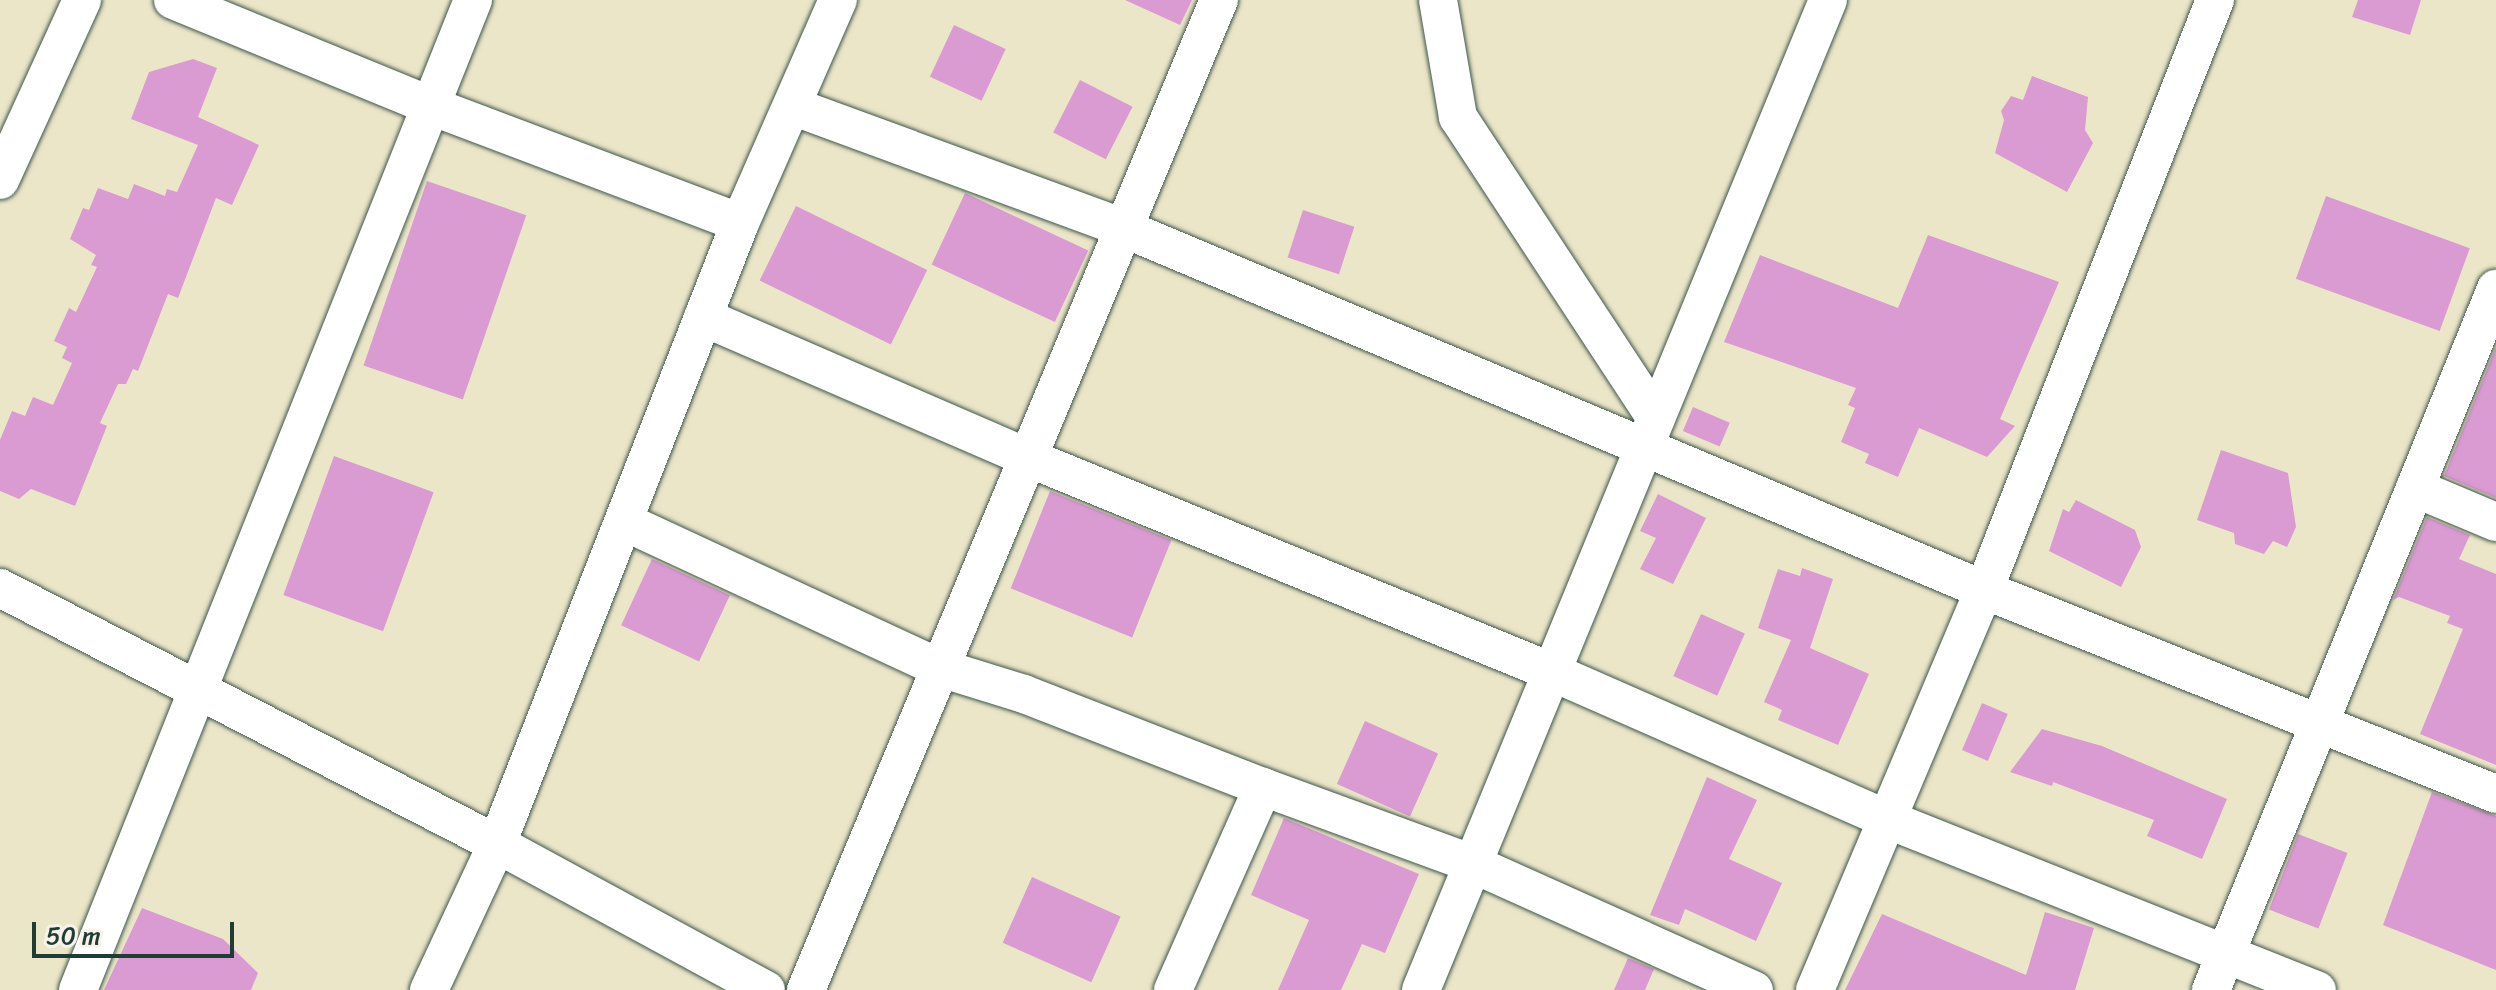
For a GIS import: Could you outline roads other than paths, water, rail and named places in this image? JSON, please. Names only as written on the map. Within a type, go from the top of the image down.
[{"type":"street","points":[[0,180],[82,0]]},
{"type":"street","points":[[173,0],[431,106],[740,223]]},
{"type":"street","points":[[78,990],[473,0]]},
{"type":"street","points":[[429,990],[497,844],[740,223],[838,0]]},
{"type":"street","points":[[806,990],[1219,0]]},
{"type":"street","points":[[1438,0],[1458,117],[1650,432]]},
{"type":"street","points":[[1421,990],[1828,0]]},
{"type":"street","points":[[1815,990],[1884,818],[1984,590],[2215,0]]},
{"type":"street","points":[[792,106],[1123,228],[1650,432],[1984,590],[2318,726],[2496,794]]},
{"type":"street","points":[[2211,990],[2496,289]]},
{"type":"street","points":[[703,317],[1026,457],[1552,672],[1884,818],[2317,990]]},
{"type":"street","points":[[2415,488],[2496,522]]},
{"type":"street","points":[[625,522],[940,668],[1024,694],[1473,864],[1754,990]]},
{"type":"street","points":[[0,588],[497,844],[748,986]]},
{"type":"street","points":[[1173,990],[1263,787]]}]
